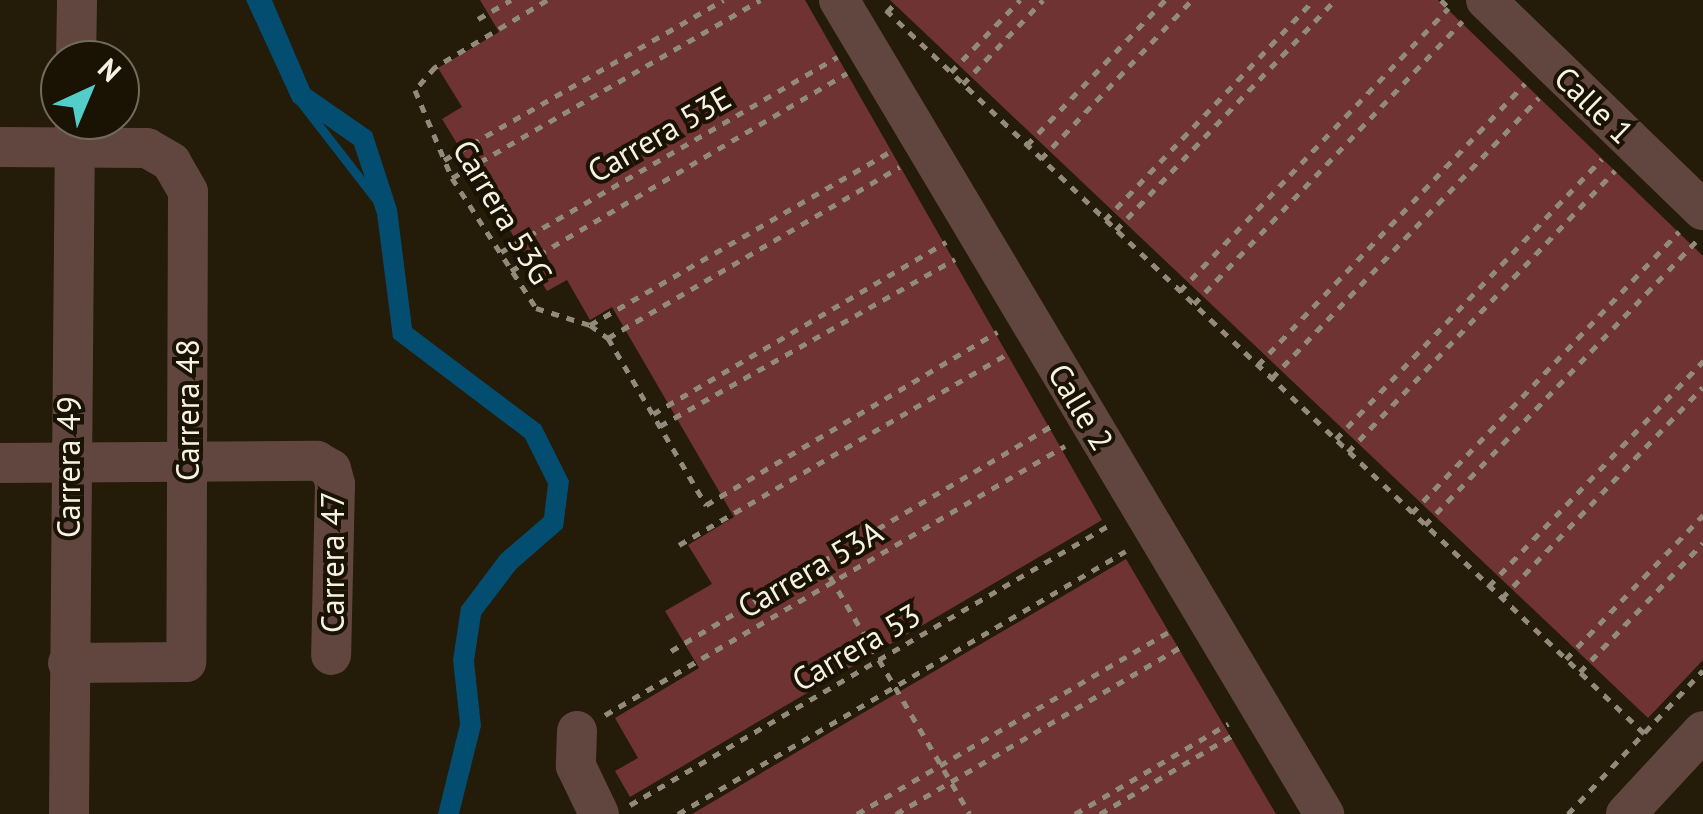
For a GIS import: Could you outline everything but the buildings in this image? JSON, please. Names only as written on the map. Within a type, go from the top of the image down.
[{"type":"street","points":[[76,40],[77,0]]},
{"type":"street","name":"Calle 2","points":[[838,0],[1324,814]]},
{"type":"street","name":"Calle 1","points":[[1466,10],[1694,227]]},
{"type":"street","points":[[0,147],[40,139]]},
{"type":"street","name":"Carrera 49","points":[[69,814],[67,462],[75,140]]},
{"type":"street","name":"Carrera 48","points":[[68,664],[186,662],[188,192],[171,162],[147,148],[111,140]]},
{"type":"street","points":[[0,462],[187,461]]},
{"type":"street","name":"Carrera 47","points":[[187,461],[317,461],[331,469],[331,656]]},
{"type":"street","points":[[1626,814],[1703,730]]},
{"type":"street","points":[[578,732],[576,766],[612,812]]},
{"type":"path","points":[[478,19],[511,0]]},
{"type":"path","name":"Carrera 53G","points":[[547,0],[434,67],[415,90],[452,178],[536,308],[590,325],[608,338],[706,505],[998,332]]},
{"type":"path","points":[[444,160],[722,0]]},
{"type":"path","points":[[452,178],[760,0]]},
{"type":"path","points":[[875,0],[1644,733]]},
{"type":"path","points":[[887,12],[898,0]]},
{"type":"path","points":[[951,72],[1020,0]]},
{"type":"path","points":[[963,84],[1043,0]]},
{"type":"path","points":[[1027,145],[1165,0]]},
{"type":"path","points":[[1041,158],[1192,0]]},
{"type":"path","points":[[1105,220],[1314,0]]},
{"type":"path","points":[[1116,230],[1336,0]]},
{"type":"path","points":[[1180,291],[1466,10]]},
{"type":"path","points":[[1194,304],[1466,10]]},
{"type":"path","name":"Carrera 53E","points":[[500,252],[840,55]]},
{"type":"path","name":"Carrera 53E","points":[[511,271],[849,72]]},
{"type":"path","points":[[1258,365],[1528,82]]},
{"type":"path","points":[[1272,378],[1542,95]]},
{"type":"path","points":[[590,325],[892,150]]},
{"type":"path","points":[[1336,439],[1606,156]]},
{"type":"path","points":[[608,338],[902,166]]},
{"type":"path","points":[[1348,452],[1618,168]]},
{"type":"path","points":[[1412,512],[1694,227]]},
{"type":"path","points":[[1426,524],[1694,227]]},
{"type":"path","points":[[652,415],[948,241]]},
{"type":"path","points":[[660,426],[957,257]]},
{"type":"path","points":[[679,545],[1010,352]]},
{"type":"path","points":[[1489,586],[1703,361]]},
{"type":"path","points":[[1502,598],[1703,387]]},
{"type":"path","name":"Carrera 53A","points":[[671,651],[1051,426]]},
{"type":"path","name":"Carrera 53A","points":[[578,732],[1065,446]]},
{"type":"path","points":[[1566,659],[1703,515]]},
{"type":"path","name":"Carrera 53","points":[[612,812],[1111,524]]},
{"type":"path","points":[[1580,672],[1703,542]]},
{"type":"path","name":"Carrera 53","points":[[678,814],[1126,551]]},
{"type":"path","points":[[822,563],[970,814]]},
{"type":"path","points":[[856,814],[1172,630]]},
{"type":"path","points":[[896,814],[1182,646]]},
{"type":"path","points":[[1568,814],[1703,670]]},
{"type":"path","points":[[1075,814],[1228,724]]},
{"type":"path","points":[[1100,814],[1235,734]]},
{"type":"water","points":[[246,0],[272,0],[310,89],[372,132],[397,209],[412,328],[541,425],[569,481],[563,528],[516,569],[481,615],[474,661],[481,726],[459,814],[438,814],[460,724],[453,660],[461,607],[501,554],[544,517],[548,484],[525,438],[393,338],[377,214],[354,145],[293,102]]},
{"type":"waterway","points":[[299,100],[375,198]]}]
